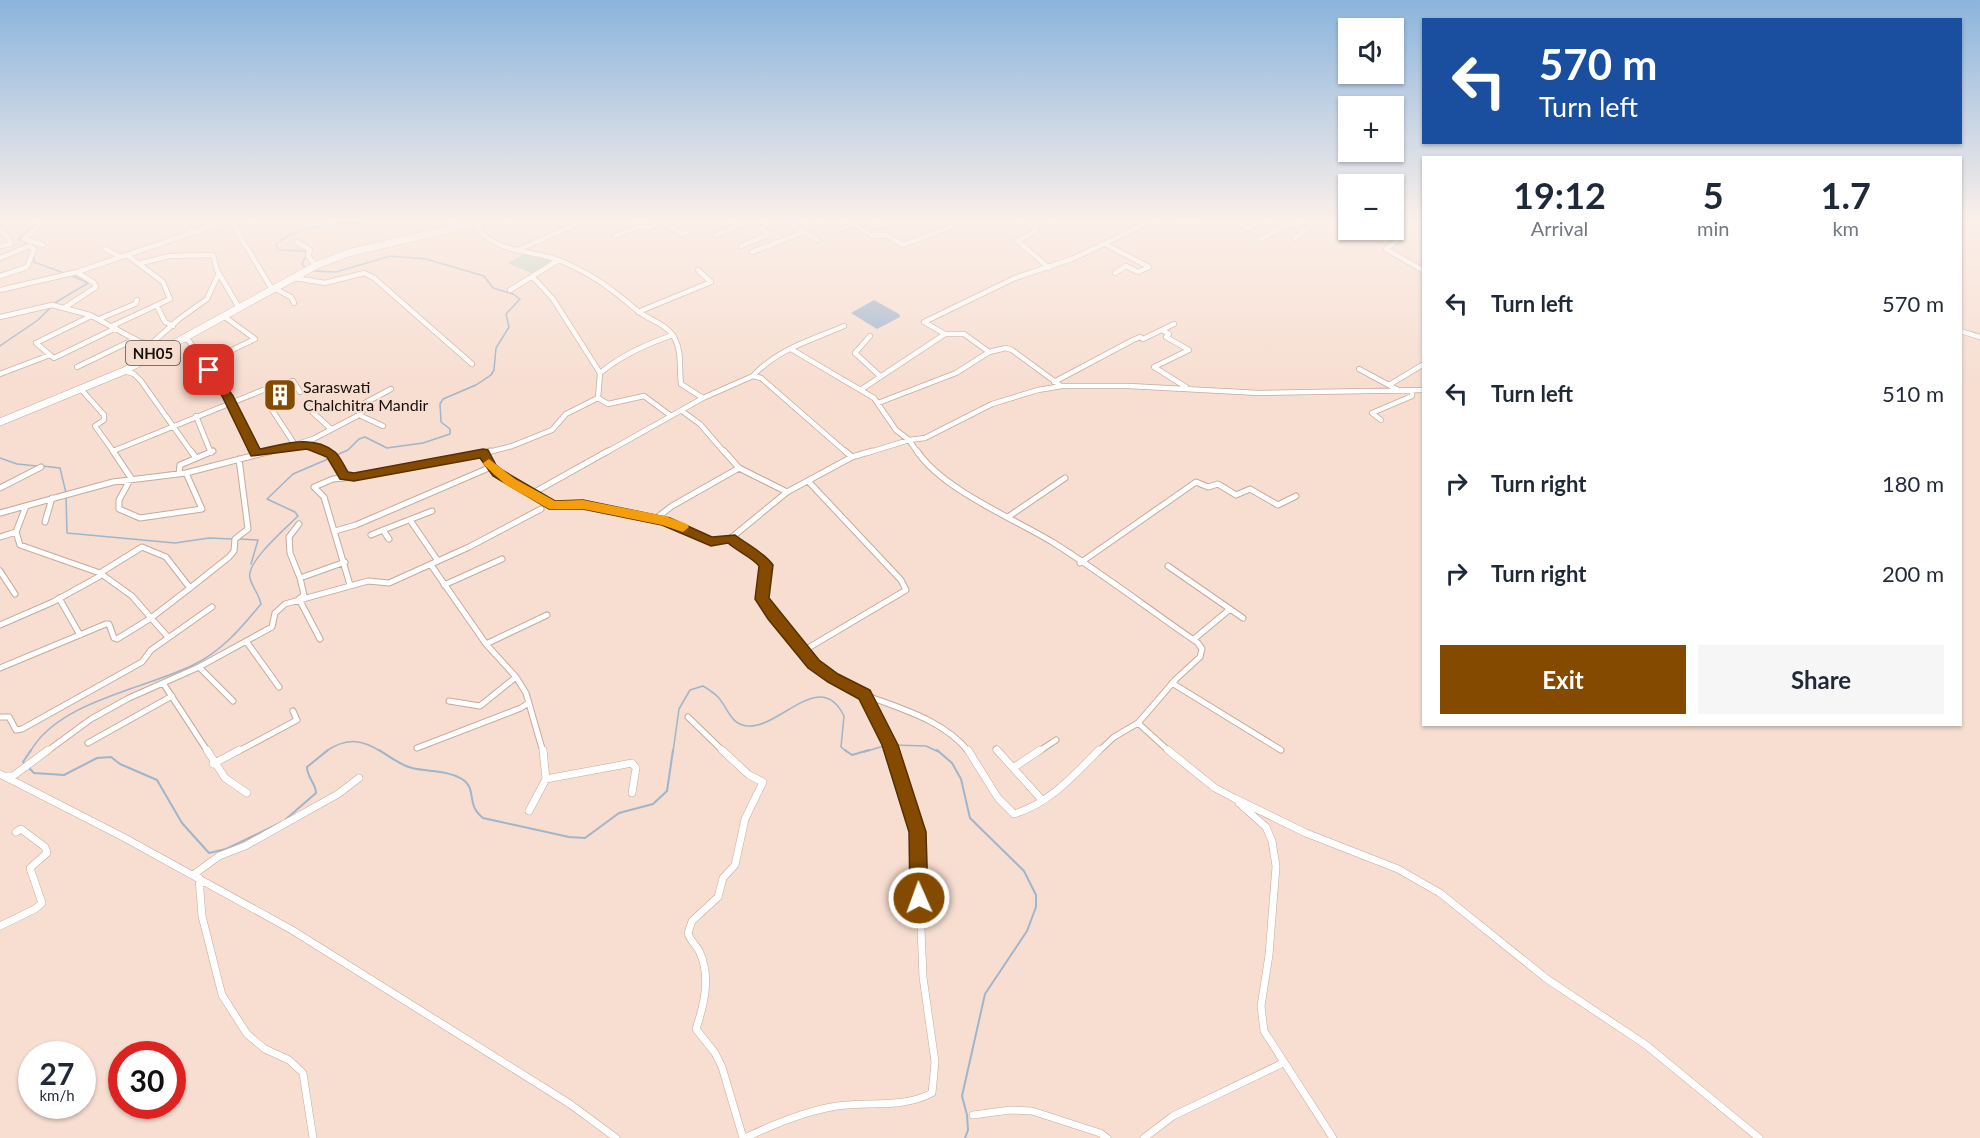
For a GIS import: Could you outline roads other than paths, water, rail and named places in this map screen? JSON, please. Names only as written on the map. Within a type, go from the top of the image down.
[{"type":"main road","name":"NH05","points":[[0,420],[124,371],[300,274]]},
{"type":"main road","name":"NH05","points":[[81,389],[184,338],[238,306],[273,289]]},
{"type":"street","points":[[0,290],[68,274]]},
{"type":"street","points":[[64,308],[96,287],[94,282],[81,274]]},
{"type":"street","points":[[92,316],[36,343],[54,358],[170,299],[163,282],[154,274]]},
{"type":"street","points":[[151,344],[207,299],[213,280],[218,274]]},
{"type":"street","points":[[220,274],[238,306]]},
{"type":"street","points":[[263,274],[273,289],[291,297],[294,303]]},
{"type":"street","points":[[297,276],[325,283],[360,274]]},
{"type":"street","points":[[366,274],[374,278],[472,364]]},
{"type":"street","points":[[510,290],[535,274]]},
{"type":"street","points":[[585,274],[607,286],[638,312],[673,335],[678,350],[678,372],[681,384],[703,398]]},
{"type":"street","points":[[638,312],[711,282],[702,274]]},
{"type":"street","points":[[989,352],[969,336],[945,334],[924,322],[1015,278],[1028,274]]},
{"type":"street","points":[[532,276],[548,290],[560,307],[576,340],[600,373],[598,398]]},
{"type":"street","points":[[99,319],[135,304],[137,300]]},
{"type":"street","points":[[0,317],[52,305],[92,316],[135,339],[151,344],[158,350]]},
{"type":"street","points":[[157,306],[165,322],[173,326]]},
{"type":"street","points":[[205,363],[255,339],[225,317]]},
{"type":"street","points":[[1054,382],[1140,337],[1143,339],[1174,324]]},
{"type":"street","points":[[533,493],[682,411],[694,402],[753,376],[760,366],[772,356],[844,326]]},
{"type":"street","points":[[1162,330],[1168,334],[1166,337],[1189,350],[1154,367],[1189,388]]},
{"type":"street","points":[[1962,332],[1980,337]]},
{"type":"street","points":[[862,389],[945,334]]},
{"type":"street","points":[[600,373],[629,354],[673,335]]},
{"type":"street","points":[[870,336],[855,353],[880,376]]},
{"type":"street","points":[[184,338],[228,396],[256,454]]},
{"type":"street","points":[[77,367],[135,339]]},
{"type":"street","points":[[878,403],[956,373],[989,352],[1006,348],[1062,386]]},
{"type":"street","points":[[731,538],[749,553],[760,557],[766,565],[762,599],[813,664],[865,695],[904,711],[960,740],[974,758],[998,800],[1014,814],[1027,811],[1065,784],[1115,737],[1138,723],[1172,683],[1202,653],[1202,649],[1194,639],[1046,538],[942,477],[924,462],[909,440],[896,430],[878,403],[862,389],[791,349]]},
{"type":"street","points":[[0,374],[50,355]]},
{"type":"street","points":[[1389,385],[1422,365]]},
{"type":"street","points":[[1359,369],[1400,391]]},
{"type":"street","points":[[124,371],[134,374],[141,381],[196,458]]},
{"type":"street","points":[[753,376],[761,378],[852,457]]},
{"type":"street","points":[[113,451],[273,386],[293,381],[300,392]]},
{"type":"street","points":[[2,776],[13,776],[100,714],[129,698],[199,667],[272,627],[276,609],[299,599],[350,585],[368,582],[389,583],[431,565],[551,504],[583,504],[655,519],[687,529],[701,539],[711,542],[731,538],[787,492],[852,457],[909,440],[924,438],[992,404],[1038,390],[1062,386],[1129,386],[1259,393],[1422,390]]},
{"type":"street","points":[[81,389],[104,415],[105,418],[95,426],[131,478]]},
{"type":"street","points":[[0,513],[131,478],[186,473],[295,445],[359,415],[364,410],[360,407],[361,405],[391,389]]},
{"type":"street","points":[[1381,420],[1372,413],[1412,396],[1412,390]]},
{"type":"street","points":[[694,394],[694,402]]},
{"type":"street","points":[[598,398],[608,404],[644,396],[671,416]]},
{"type":"street","points":[[350,585],[324,497],[314,487],[344,476],[354,477],[512,446],[552,430],[566,414],[598,398]]},
{"type":"street","points":[[269,405],[295,445]]},
{"type":"street","points":[[308,408],[331,429]]},
{"type":"street","points":[[682,411],[700,424],[739,468],[787,492]]},
{"type":"street","points":[[359,415],[383,426]]},
{"type":"street","points":[[178,474],[180,465],[213,452],[196,416]]},
{"type":"street","points":[[295,445],[309,445],[331,455],[339,464],[344,476]]},
{"type":"street","points":[[483,453],[491,467],[510,482],[551,504]]},
{"type":"street","points":[[0,668],[27,655],[108,624],[114,638],[117,639],[132,631],[229,557],[234,551],[235,539],[248,530],[239,459]]},
{"type":"street","points":[[0,488],[40,467]]},
{"type":"street","points":[[335,531],[356,525],[491,467]]},
{"type":"street","points":[[655,519],[672,506],[739,468]]},
{"type":"street","points":[[131,478],[118,500],[119,509],[140,518],[165,516],[202,509],[186,473]]},
{"type":"street","points":[[1008,517],[1065,478]]},
{"type":"street","points":[[803,651],[906,590],[901,580],[808,481]]},
{"type":"street","points":[[1080,562],[1196,482],[1208,487],[1218,484],[1236,495],[1250,489],[1278,505],[1296,496]]},
{"type":"street","points":[[45,522],[52,498]]},
{"type":"street","points":[[26,506],[16,532],[20,545],[100,573],[135,598],[168,637]]},
{"type":"street","points":[[371,536],[432,511]]},
{"type":"street","points":[[410,520],[438,561]]},
{"type":"street","points":[[299,524],[289,537],[290,553],[304,595],[299,599]]},
{"type":"street","points":[[384,530],[388,539]]},
{"type":"street","points":[[0,537],[16,532]]},
{"type":"street","points":[[0,625],[59,598],[144,547],[166,557],[190,588]]},
{"type":"street","points":[[444,585],[502,559]]},
{"type":"street","points":[[300,578],[345,562]]},
{"type":"street","points":[[431,565],[486,645],[516,677],[526,693],[542,746],[546,779],[529,811]]},
{"type":"street","points":[[1168,566],[1243,618]]},
{"type":"street","points":[[0,571],[15,594]]},
{"type":"street","points":[[0,586],[8,582]]},
{"type":"street","points":[[59,598],[80,635]]},
{"type":"street","points":[[299,599],[320,639]]},
{"type":"street","points":[[0,717],[9,717],[16,730],[22,729],[142,662],[151,650],[212,607]]},
{"type":"street","points":[[1194,639],[1230,609]]},
{"type":"street","points":[[486,645],[547,615]]},
{"type":"street","points":[[246,641],[279,687]]},
{"type":"street","points":[[199,667],[233,701]]},
{"type":"street","points":[[449,701],[480,706],[516,677]]},
{"type":"street","points":[[163,683],[200,737],[213,764],[240,791],[247,793]]},
{"type":"street","points":[[1172,683],[1281,750]]},
{"type":"street","points":[[688,717],[749,775],[763,782],[752,801],[738,844],[734,868],[722,879],[717,898],[688,926],[689,938],[699,951],[705,981],[705,1005],[696,1029],[698,1035],[712,1046],[720,1060],[744,1138],[778,1121],[839,1105],[886,1105],[921,1101],[932,1093],[935,1062],[924,977],[917,832],[890,745],[865,695]]},
{"type":"street","points":[[88,743],[172,696]]},
{"type":"street","points":[[417,748],[521,708],[528,703]]},
{"type":"street","points":[[213,764],[297,720],[293,711]]},
{"type":"street","points":[[1138,723],[1147,733],[1215,788],[1306,833],[1398,869],[1433,888],[1547,979],[1646,1045],[1759,1138]]},
{"type":"street","points":[[1013,768],[1056,740]]},
{"type":"street","points":[[996,749],[1042,800]]},
{"type":"street","points":[[546,779],[632,763],[636,768],[632,793]]},
{"type":"street","points":[[2,776],[123,837],[292,930],[472,1041],[570,1104],[616,1138]]},
{"type":"street","points":[[196,876],[219,856],[245,846],[338,794],[359,778]]},
{"type":"street","points":[[1234,798],[1266,827],[1272,841],[1276,866],[1269,955],[1261,1006],[1264,1031],[1333,1138]]},
{"type":"street","points":[[0,926],[35,909],[42,903],[30,868],[47,853],[45,847],[21,829],[16,832]]},
{"type":"street","points":[[196,876],[202,916],[222,995],[247,1034],[265,1049],[289,1060],[303,1073],[313,1138]]},
{"type":"street","points":[[1144,1138],[1173,1116],[1283,1063]]},
{"type":"street","points":[[974,1115],[1010,1110],[1032,1111],[1100,1133],[1107,1138]]},
{"type":"water","points":[[874,300],[899,314],[900,317],[877,329],[851,313]]},
{"type":"waterway","points":[[332,457],[348,450],[359,439],[365,437],[387,448],[423,443],[450,434],[450,429],[441,422],[440,404],[443,399],[476,385],[491,375],[494,370],[496,348],[509,327],[506,314],[520,299],[513,294],[493,288],[484,276],[478,274]]},
{"type":"waterway","points":[[53,304],[88,283],[71,275]]},
{"type":"waterway","points":[[0,346],[38,320],[50,308]]},
{"type":"waterway","points":[[0,458],[17,464],[37,466]]},
{"type":"waterway","points":[[30,752],[43,735],[61,720],[81,708],[193,665],[213,653],[230,638],[261,604],[252,584],[250,571],[260,555],[298,516],[295,512],[267,499],[293,474],[328,459]]},
{"type":"waterway","points":[[42,466],[60,468],[66,493]]},
{"type":"waterway","points":[[66,497],[67,533],[175,543],[209,538],[232,539]]},
{"type":"waterway","points":[[240,539],[258,540],[251,564]]},
{"type":"waterway","points":[[673,752],[679,709],[690,690],[703,686],[718,697],[733,719],[747,726],[773,719],[811,698],[823,697],[834,702],[844,716],[841,747],[847,752]]},
{"type":"waterway","points":[[327,751],[347,742],[360,742],[382,752]]},
{"type":"waterway","points":[[864,752],[887,745]]},
{"type":"waterway","points":[[892,745],[926,746],[939,752]]},
{"type":"waterway","points":[[26,765],[23,762],[31,750]]},
{"type":"waterway","points":[[379,750],[408,767],[444,773],[462,779],[470,787],[474,807],[483,818],[569,837],[585,838],[619,813],[653,804],[667,791],[673,750]]},
{"type":"waterway","points":[[845,750],[852,755],[869,750]]},
{"type":"waterway","points":[[937,750],[952,763],[961,779],[970,818],[1024,871],[1036,895],[1036,907],[1027,931],[985,994],[962,1096],[967,1115],[968,1130],[965,1138]]},
{"type":"waterway","points":[[286,819],[316,793],[307,767],[327,751]]},
{"type":"waterway","points":[[29,768],[34,773],[64,775],[97,758],[111,757],[120,764],[157,780],[182,823],[209,853],[226,849],[282,822]]},
{"type":"place","name":"Saraswati Chalchitra Mandir","points":[[280,395]]}]
